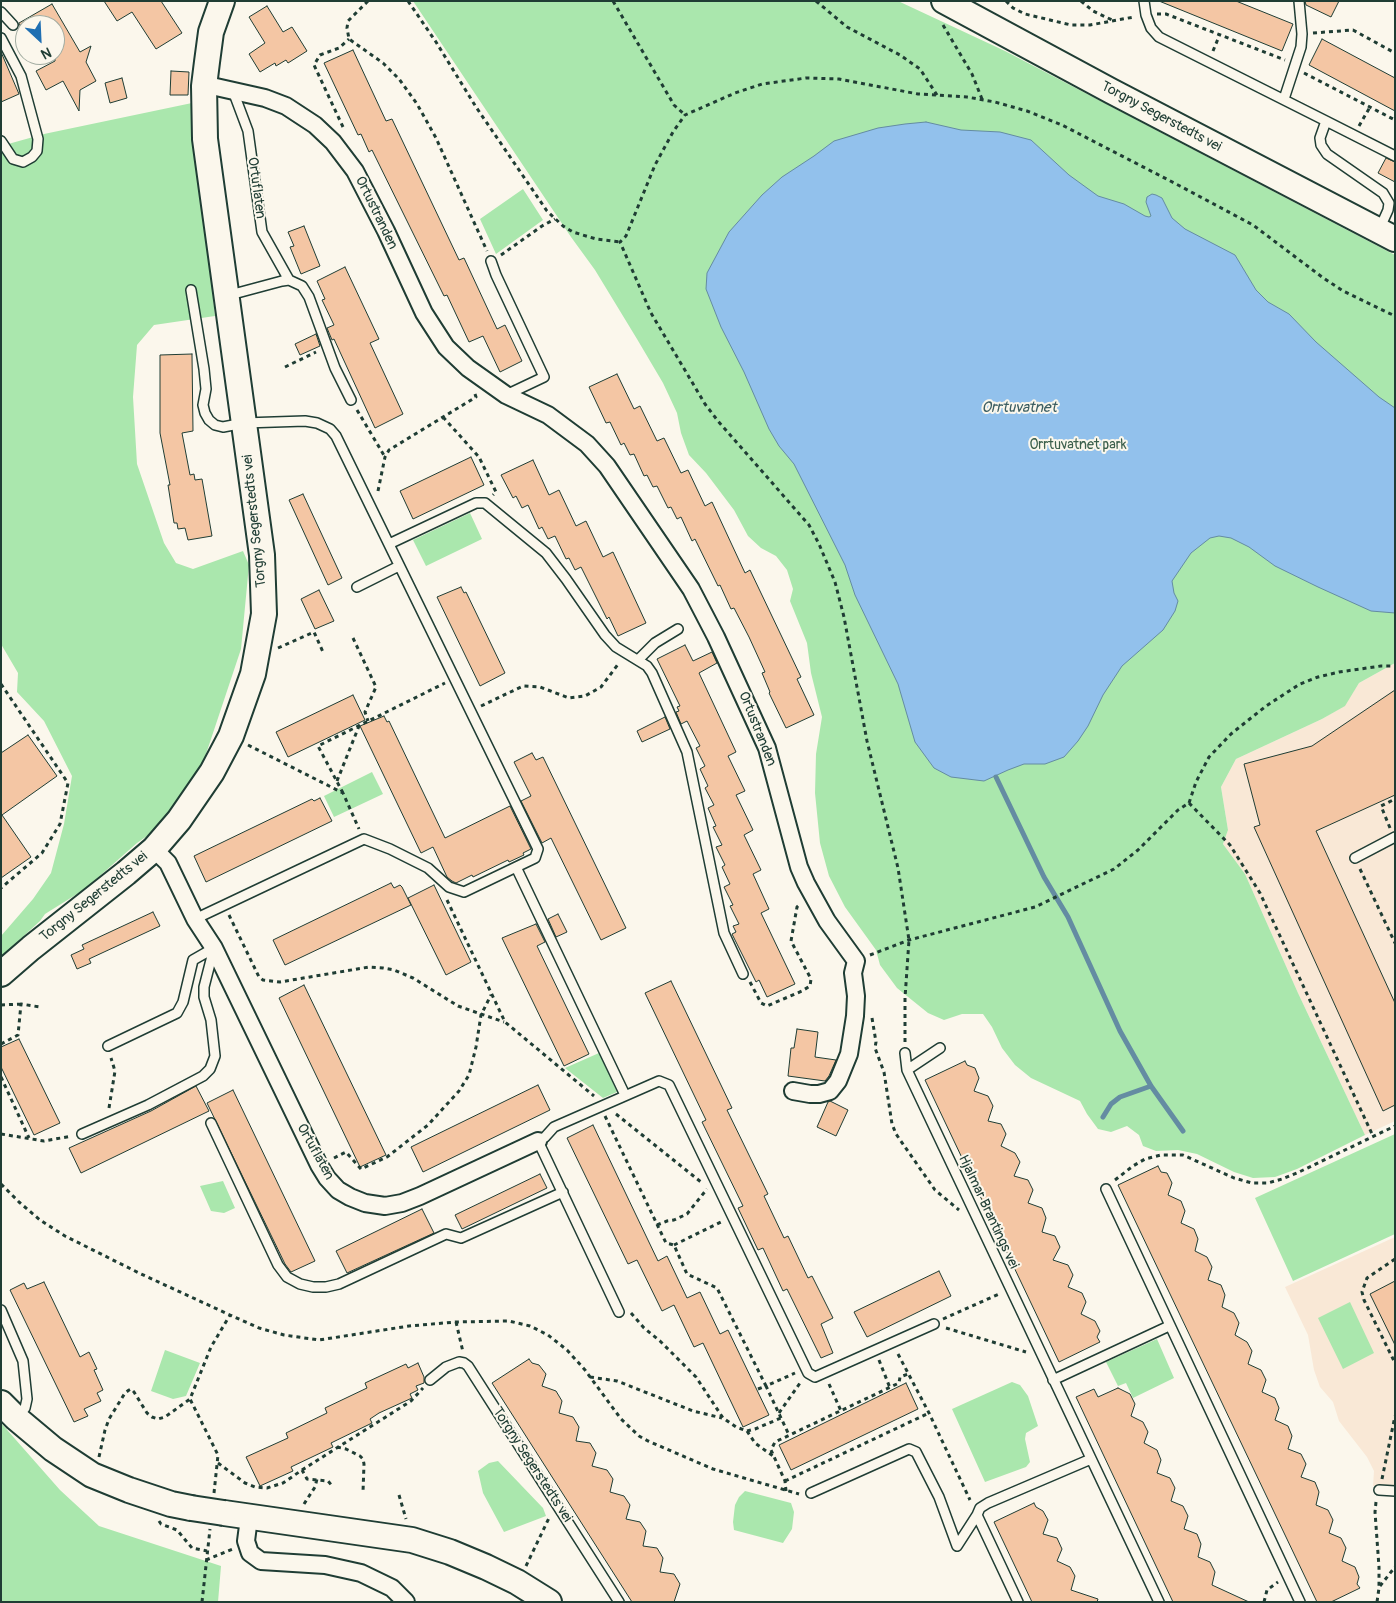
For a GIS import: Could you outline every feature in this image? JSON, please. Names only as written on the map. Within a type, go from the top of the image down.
[{"type":"main road","name":"Torgny Segerstedts vei","points":[[1,974],[154,849],[179,820],[212,772],[231,736],[253,674],[264,614],[262,555],[205,139],[204,86],[211,32],[219,3]]},
{"type":"main road","name":"Torgny Segerstedts vei","points":[[947,3],[1111,91],[1387,234]]},
{"type":"main road","points":[[9,1411],[53,1449],[92,1475],[128,1490],[171,1504],[210,1511],[248,1530],[412,1540],[486,1567],[517,1582],[549,1602]]},
{"type":"street","name":"Ortustranden","points":[[204,86],[265,98],[286,106],[315,125],[333,142],[355,171],[424,312],[446,347],[468,368],[506,395],[548,415],[588,444],[607,466],[691,588],[767,748],[799,866],[827,922],[856,961]]},
{"type":"street","name":"Ortuflaten","points":[[154,849],[168,863],[195,919],[214,948],[319,1165],[338,1190],[365,1203],[385,1206],[402,1203],[538,1141]]},
{"type":"street","points":[[792,1091],[819,1094],[830,1091],[838,1081],[849,1054],[856,996],[853,973],[856,961]]},
{"type":"street","points":[[248,1530],[250,1553],[261,1561],[269,1563],[318,1564],[361,1573],[392,1588],[406,1602]]},
{"type":"lane","points":[[1144,1],[1146,15],[1151,28],[1159,37],[1395,156]]},
{"type":"lane","points":[[1284,99],[1301,47],[1302,34],[1299,1]]},
{"type":"lane","points":[[1,12],[13,25]]},
{"type":"lane","points":[[1,38],[23,83],[38,139],[37,151],[32,157],[23,162],[13,159],[1,141]]},
{"type":"lane","name":"Ortuflaten","points":[[233,91],[248,131],[262,232],[289,280],[302,286],[310,297],[335,368],[351,400]]},
{"type":"lane","name":"Torgny Segerstedts vei","points":[[1326,120],[1320,138],[1321,145],[1327,154],[1384,193],[1392,203],[1388,210],[1387,234]]},
{"type":"lane","points":[[491,261],[544,377],[506,395]]},
{"type":"lane","points":[[226,296],[289,280]]},
{"type":"lane","points":[[191,290],[204,369],[206,389],[203,405],[209,420],[215,425],[223,427],[244,423],[305,421],[317,423],[330,429],[341,446],[538,849],[535,858],[464,892],[449,888],[428,868],[390,849],[364,839],[195,919]]},
{"type":"lane","points":[[389,544],[476,504],[485,503],[546,553],[605,635],[616,646],[639,659],[647,666],[652,673],[687,752],[724,933],[744,974]]},
{"type":"lane","points":[[357,587],[399,566]]},
{"type":"lane","points":[[639,659],[655,643],[678,629]]},
{"type":"lane","points":[[1355,858],[1394,837]]},
{"type":"lane","points":[[516,867],[625,1095]]},
{"type":"lane","points":[[108,1046],[178,1014],[183,1002],[193,960],[214,948]]},
{"type":"lane","points":[[82,1134],[148,1105],[203,1076],[210,1069],[214,1056],[211,1020],[204,997],[204,987],[214,948]]},
{"type":"lane","points":[[907,1070],[940,1048]]},
{"type":"lane","name":"Hjalmar Brantings vei","points":[[905,1053],[907,1070],[1009,1289],[1159,1602]]},
{"type":"lane","points":[[619,1312],[538,1141],[545,1137],[554,1127],[659,1081],[669,1084],[806,1371],[815,1377],[934,1324]]},
{"type":"lane","points":[[211,1123],[278,1266],[287,1277],[300,1284],[313,1287],[339,1284],[446,1234],[461,1238],[563,1192]]},
{"type":"lane","points":[[1106,1189],[1300,1602]]},
{"type":"lane","points":[[1,1310],[23,1362],[27,1400],[25,1408],[9,1411]]},
{"type":"lane","points":[[1053,1380],[1169,1326]]},
{"type":"lane","points":[[430,1380],[446,1367],[459,1362],[464,1363]]},
{"type":"lane","name":"Torgny Segerstedts vei","points":[[464,1363],[468,1366],[619,1602]]},
{"type":"lane","points":[[812,1494],[909,1449],[916,1452],[939,1497],[957,1546],[980,1508],[1091,1459]]},
{"type":"lane","points":[[1379,1490],[1395,1491]]},
{"type":"lane","points":[[977,1515],[1018,1602]]},
{"type":"path","points":[[368,1],[348,21],[349,39],[383,63],[408,90],[436,138],[491,261],[555,219]]},
{"type":"path","points":[[408,1],[536,198],[555,219],[573,232],[596,239],[620,242]]},
{"type":"path","points":[[613,1],[674,105],[685,115]]},
{"type":"path","points":[[816,1],[847,27],[900,55],[920,70],[938,95]]},
{"type":"path","points":[[1006,1],[1013,8],[1025,14],[1071,25],[1090,24],[1146,15],[1166,14],[1178,16],[1282,58],[1294,68],[1395,120]]},
{"type":"path","points":[[1080,1],[1093,11],[1112,21]]},
{"type":"path","points":[[947,3],[942,21],[972,74],[982,99]]},
{"type":"path","points":[[1302,34],[1353,30],[1395,53]]},
{"type":"path","points":[[1208,61],[1219,32]]},
{"type":"path","points":[[333,142],[342,132],[343,128],[314,65],[320,55],[339,48],[349,39]]},
{"type":"path","points":[[620,242],[626,236],[662,150],[685,115],[749,88],[776,81],[806,78],[839,79],[910,93],[982,99],[1019,108],[1044,118],[1164,177],[1253,225],[1343,291],[1395,316]]},
{"type":"path","points":[[1325,84],[1328,79]]},
{"type":"path","points":[[1364,104],[1366,99]]},
{"type":"path","points":[[1357,130],[1370,107]]},
{"type":"path","points":[[620,242],[651,313],[706,404],[718,421],[809,525],[828,564],[840,600],[867,741],[896,854],[909,940],[905,998],[905,1053]]},
{"type":"path","points":[[285,367],[320,350]]},
{"type":"path","points":[[369,504],[378,494],[384,457],[389,450],[476,397],[468,368]]},
{"type":"path","points":[[351,400],[384,457]]},
{"type":"path","points":[[443,417],[479,457],[491,481]]},
{"type":"path","points":[[276,649],[314,632],[323,652]]},
{"type":"path","points":[[353,638],[376,687],[365,712],[368,721]]},
{"type":"path","points":[[470,711],[523,686],[540,687],[569,698],[585,696],[601,687],[611,676],[626,652]]},
{"type":"path","points":[[856,961],[909,940],[1013,914],[1049,901],[1097,878],[1126,860],[1178,810],[1189,803],[1201,770],[1219,746],[1243,723],[1266,706],[1300,684],[1318,677],[1345,671],[1395,666]]},
{"type":"path","points":[[364,839],[343,793],[318,746],[454,678]]},
{"type":"path","points":[[1,684],[68,784],[60,824],[42,853],[2,887]]},
{"type":"path","points":[[337,782],[359,726]]},
{"type":"path","points":[[231,736],[343,793]]},
{"type":"path","points":[[1394,837],[1381,806],[1395,799]]},
{"type":"path","points":[[1189,803],[1230,844],[1260,893],[1373,1136]]},
{"type":"path","points":[[1355,858],[1395,944]]},
{"type":"path","points":[[449,888],[445,896],[505,1022]]},
{"type":"path","points":[[744,974],[761,1003],[767,1006],[810,986],[811,979],[791,941],[797,907],[811,893]]},
{"type":"path","points":[[224,905],[259,977],[263,980],[280,982],[369,967],[383,968],[394,970],[413,978],[458,1006],[505,1022],[602,1105],[708,1187],[687,1214],[657,1225]]},
{"type":"path","points":[[319,1165],[346,1152],[361,1169],[387,1157],[428,1125],[459,1091],[469,1075],[481,1015],[492,994]]},
{"type":"path","points":[[1,1044],[18,1036],[22,1004]]},
{"type":"path","points":[[1,1005],[22,1004],[40,1007]]},
{"type":"path","points":[[872,1011],[875,1048],[884,1072],[892,1124],[896,1134],[936,1190],[959,1210],[978,1222]]},
{"type":"path","points":[[108,1046],[115,1071],[109,1108]]},
{"type":"path","points":[[1,1078],[29,1138]]},
{"type":"path","points":[[602,1105],[666,1243],[674,1245],[732,1216]]},
{"type":"path","points":[[1106,1189],[1132,1166],[1145,1159],[1161,1155],[1183,1155],[1234,1178],[1252,1183],[1268,1183],[1297,1173],[1395,1126]]},
{"type":"path","points":[[1,1134],[44,1141],[82,1134]]},
{"type":"path","points":[[1,1184],[40,1220],[65,1236],[230,1315],[259,1328],[284,1335],[319,1340],[409,1326],[456,1322],[509,1321],[530,1326],[548,1335],[567,1350],[621,1419],[648,1442],[713,1469],[786,1491],[802,1495],[812,1494]]},
{"type":"path","points":[[674,1245],[687,1274],[717,1288],[789,1435]]},
{"type":"path","points":[[1395,1259],[1367,1278],[1362,1292],[1364,1300],[1395,1363]]},
{"type":"path","points":[[934,1324],[1009,1289]]},
{"type":"path","points":[[619,1312],[630,1310],[644,1328],[660,1341],[696,1377],[723,1418]]},
{"type":"path","points":[[92,1475],[98,1461],[104,1430],[125,1394],[131,1389],[147,1413],[158,1419],[165,1417],[190,1399],[211,1347],[230,1315]]},
{"type":"path","points":[[456,1322],[463,1349],[464,1363]]},
{"type":"path","points":[[934,1324],[1042,1357]]},
{"type":"path","points":[[892,1343],[929,1412],[977,1515]]},
{"type":"path","points":[[875,1350],[890,1388]]},
{"type":"path","points":[[758,1389],[806,1371]]},
{"type":"path","points":[[779,1413],[806,1371]]},
{"type":"path","points":[[824,1373],[841,1411]]},
{"type":"path","points":[[786,1491],[785,1481],[771,1450],[776,1442],[890,1388],[899,1383],[900,1377],[908,1374]]},
{"type":"path","points":[[590,1377],[617,1381],[693,1410],[723,1418],[736,1427],[747,1431],[780,1418]]},
{"type":"path","points":[[218,1462],[245,1483],[255,1487],[267,1488],[283,1483],[411,1401],[430,1380]]},
{"type":"path","points":[[190,1399],[218,1455],[210,1511],[202,1602]]},
{"type":"path","points":[[785,1481],[929,1412]]},
{"type":"path","points":[[1377,1602],[1379,1567],[1374,1512],[1395,1416]]},
{"type":"path","points":[[747,1431],[754,1442],[775,1457]]},
{"type":"path","points":[[337,1447],[346,1449],[363,1459],[363,1492]]},
{"type":"path","points":[[302,1470],[307,1479],[328,1481],[332,1487]]},
{"type":"path","points":[[300,1508],[311,1496],[316,1487],[317,1480]]},
{"type":"path","points":[[400,1495],[404,1516],[409,1523]]},
{"type":"path","points":[[517,1582],[556,1504]]},
{"type":"path","points":[[158,1518],[162,1524],[177,1530],[192,1548],[207,1550]]},
{"type":"path","points":[[206,1560],[238,1546],[248,1530]]},
{"type":"path","points":[[1379,1588],[1395,1567]]},
{"type":"path","points":[[1264,1602],[1267,1590],[1287,1575]]},
{"type":"shaded area","points":[[1395,663],[1395,1121],[1365,1135],[1298,993],[1245,874],[1223,844],[1228,830],[1221,787],[1236,759],[1322,719],[1344,706],[1359,683]]},
{"type":"shaded area","points":[[1395,1237],[1395,1488],[1373,1486],[1374,1471],[1367,1457],[1339,1421],[1333,1402],[1320,1387],[1314,1370],[1308,1335],[1285,1287]]},
{"type":"green space","name":"Orrtuvatnet park","points":[[413,1],[898,1],[1005,51],[1395,255],[1395,663],[1359,683],[1345,706],[1322,719],[1236,759],[1221,787],[1228,830],[1223,844],[1245,874],[1298,993],[1365,1135],[1297,1169],[1275,1177],[1253,1178],[1234,1172],[1197,1154],[1178,1150],[1156,1151],[1143,1146],[1139,1135],[1127,1126],[1111,1132],[1098,1129],[1080,1101],[1031,1078],[1015,1065],[1002,1048],[992,1027],[983,1014],[962,1014],[944,1020],[928,1013],[897,988],[880,965],[876,950],[845,907],[829,876],[820,843],[815,793],[816,754],[822,717],[811,673],[807,643],[790,601],[793,589],[787,570],[776,556],[761,548],[748,536],[734,510],[706,473],[689,455],[681,433],[677,413],[663,383],[637,339],[595,270]]},
{"type":"green space","points":[[192,103],[215,316],[154,325],[137,345],[133,397],[137,464],[164,543],[176,563],[193,569],[243,551],[249,565],[241,649],[199,775],[157,829],[137,843],[85,889],[45,914],[40,921],[1,957],[1,936],[33,899],[51,873],[64,824],[72,776],[44,721],[17,692],[18,673],[1,644],[1,146],[44,134]]},
{"type":"green space","points":[[523,189],[543,220],[496,254],[480,219]]},
{"type":"green space","points":[[470,513],[482,539],[426,566],[413,540]]},
{"type":"green space","points":[[372,772],[383,794],[334,817],[324,796]]},
{"type":"green space","points":[[599,1053],[617,1092],[603,1098],[565,1068]]},
{"type":"green space","points":[[1395,1134],[1395,1234],[1293,1281],[1255,1198]]},
{"type":"green space","points":[[223,1181],[235,1208],[224,1213],[211,1211],[200,1186]]},
{"type":"green space","points":[[1350,1302],[1374,1353],[1343,1369],[1318,1318]]},
{"type":"green space","points":[[1157,1339],[1174,1378],[1133,1398],[1126,1383],[1118,1386],[1106,1362]]},
{"type":"green space","points":[[165,1350],[200,1363],[186,1396],[173,1399],[151,1391]]},
{"type":"green space","points":[[1012,1382],[1020,1385],[1028,1396],[1038,1426],[1026,1433],[1025,1439],[1030,1462],[1026,1467],[985,1482],[952,1409]]},
{"type":"green space","points":[[1,1423],[60,1490],[99,1526],[221,1566],[218,1602],[1,1602]]},
{"type":"green space","points":[[498,1461],[543,1508],[546,1516],[504,1532],[483,1493],[478,1471],[489,1463]]},
{"type":"green space","points":[[745,1491],[791,1503],[794,1512],[792,1529],[783,1543],[734,1530],[735,1505]]},
{"type":"water","name":"Orrtuvatnet","points":[[926,122],[961,130],[1000,132],[1031,140],[1069,175],[1098,196],[1124,204],[1145,216],[1151,216],[1146,202],[1147,197],[1152,194],[1162,198],[1172,218],[1185,229],[1235,255],[1256,290],[1268,302],[1289,314],[1316,342],[1379,397],[1395,408],[1395,613],[1371,611],[1318,587],[1275,566],[1249,547],[1231,538],[1219,536],[1210,538],[1191,553],[1172,581],[1174,593],[1178,601],[1175,611],[1163,630],[1122,666],[1103,695],[1088,726],[1064,757],[1045,764],[1024,764],[984,781],[951,777],[934,768],[915,742],[898,684],[855,595],[845,565],[794,464],[779,446],[769,429],[744,372],[721,327],[706,289],[707,273],[729,232],[762,195],[782,177],[834,141],[878,128]]},
{"type":"building","points":[[104,1],[161,1],[182,33],[156,49],[132,12],[117,21]]},
{"type":"building","points":[[1159,1],[1236,1],[1293,24],[1282,51]]},
{"type":"building","points":[[1305,1],[1339,1],[1331,17],[1306,5]]},
{"type":"building","points":[[52,4],[58,15],[33,15]]},
{"type":"building","points":[[267,6],[283,32],[292,27],[307,51],[288,63],[286,60],[276,66],[275,63],[260,72],[249,54],[265,43],[249,17]]},
{"type":"building","points":[[65,26],[80,52],[91,46],[86,62],[96,81],[80,90],[79,111],[63,81],[46,90],[36,71],[47,65],[65,65]]},
{"type":"building","points":[[1322,39],[1395,78],[1395,111],[1309,65]]},
{"type":"building","points":[[353,50],[386,121],[392,119],[459,260],[464,258],[497,329],[505,325],[522,361],[500,372],[483,336],[469,342],[447,295],[444,296],[372,150],[369,152],[361,134],[358,135],[324,63]]},
{"type":"building","points":[[1,52],[19,94],[1,102]]},
{"type":"building","points":[[171,71],[189,72],[188,95],[170,95]]},
{"type":"building","points":[[122,78],[127,98],[110,103],[105,83]]},
{"type":"building","points":[[1386,158],[1395,162],[1395,182],[1378,173]]},
{"type":"building","points":[[304,226],[320,266],[301,274],[290,247],[294,246],[288,232]]},
{"type":"building","points":[[345,267],[379,339],[370,343],[403,414],[375,428],[334,339],[332,340],[327,328],[334,325],[322,300],[325,299],[317,281]]},
{"type":"building","points":[[316,334],[320,346],[300,355],[295,344]]},
{"type":"building","points":[[192,354],[193,431],[182,433],[190,475],[194,474],[195,480],[202,479],[212,536],[188,540],[185,528],[178,529],[177,523],[174,523],[168,485],[170,485],[160,433],[160,355]]},
{"type":"building","points":[[617,374],[634,409],[640,406],[657,441],[664,438],[681,473],[688,470],[705,506],[712,502],[745,573],[750,570],[801,677],[797,679],[814,715],[786,728],[769,693],[762,673],[765,672],[749,637],[734,608],[731,609],[720,585],[718,586],[695,539],[692,541],[681,517],[677,519],[671,507],[668,508],[657,486],[653,487],[647,475],[644,476],[634,454],[630,455],[624,443],[621,445],[610,422],[606,423],[589,387]]},
{"type":"building","points":[[471,457],[484,485],[413,519],[400,491]]},
{"type":"building","points":[[533,460],[549,495],[559,490],[576,526],[586,521],[603,557],[613,552],[646,623],[618,636],[609,617],[607,619],[581,567],[575,570],[569,558],[566,559],[555,536],[548,539],[542,527],[539,529],[528,505],[522,508],[516,496],[513,498],[501,475]]},
{"type":"building","points":[[303,494],[342,578],[328,585],[289,500]]},
{"type":"building","points":[[461,587],[464,593],[466,592],[505,673],[480,686],[437,597]]},
{"type":"building","points":[[319,590],[334,621],[315,629],[301,599]]},
{"type":"building","points":[[685,645],[693,661],[712,652],[717,663],[699,673],[736,752],[728,756],[745,791],[736,795],[753,830],[744,835],[761,870],[753,874],[769,909],[761,913],[795,984],[767,997],[759,980],[756,982],[732,934],[736,932],[733,926],[739,924],[730,906],[733,905],[724,887],[730,884],[722,867],[725,865],[716,847],[722,845],[713,827],[716,826],[708,808],[714,805],[705,788],[708,786],[700,769],[705,766],[696,748],[700,746],[687,721],[681,724],[676,712],[679,711],[677,707],[680,706],[657,659]]},
{"type":"building","points":[[1395,690],[1395,795],[1316,831],[1395,1003],[1395,1105],[1383,1111],[1254,827],[1260,825],[1244,764],[1312,746]]},
{"type":"building","points":[[353,695],[365,720],[288,757],[276,732]]},
{"type":"building","points":[[384,716],[387,722],[389,721],[445,838],[510,806],[531,849],[523,853],[524,855],[509,862],[508,860],[456,883],[447,877],[433,847],[421,853],[360,726]]},
{"type":"building","points":[[665,717],[670,729],[642,742],[637,731]]},
{"type":"building","points":[[28,735],[57,776],[2,815],[31,857],[1,878],[1,753]]},
{"type":"building","points":[[532,753],[536,760],[543,757],[626,928],[601,940],[551,838],[542,843],[521,801],[531,796],[514,762]]},
{"type":"building","points":[[320,798],[332,821],[206,882],[194,856],[312,799],[314,801]]},
{"type":"building","points":[[391,883],[394,888],[400,885],[402,887],[411,905],[285,965],[273,940]]},
{"type":"building","points":[[434,885],[471,962],[446,975],[408,898]]},
{"type":"building","points":[[153,912],[160,926],[89,959],[91,963],[77,969],[71,955],[84,949],[82,945]]},
{"type":"building","points":[[558,914],[567,932],[556,937],[548,919]]},
{"type":"building","points":[[536,924],[545,942],[537,946],[589,1054],[564,1066],[502,938]]},
{"type":"building","points":[[671,981],[732,1108],[727,1110],[768,1194],[764,1196],[784,1238],[788,1236],[808,1278],[812,1276],[833,1318],[821,1324],[833,1353],[821,1358],[787,1289],[783,1291],[763,1248],[758,1250],[738,1208],[743,1206],[702,1122],[706,1120],[645,993]]},
{"type":"building","points":[[304,985],[386,1155],[360,1167],[279,998]]},
{"type":"building","points":[[797,1029],[818,1032],[815,1057],[836,1060],[825,1081],[788,1076],[791,1048],[794,1048]]},
{"type":"building","points":[[19,1039],[60,1123],[34,1135],[1,1067],[1,1047]]},
{"type":"building","points":[[965,1061],[967,1065],[975,1068],[979,1078],[974,1091],[988,1096],[993,1106],[988,1121],[1001,1124],[1006,1134],[1001,1146],[1015,1153],[1020,1162],[1014,1176],[1028,1180],[1033,1190],[1028,1203],[1042,1208],[1046,1218],[1042,1232],[1055,1236],[1060,1247],[1053,1260],[1068,1265],[1073,1275],[1068,1287],[1082,1293],[1086,1302],[1081,1314],[1095,1321],[1100,1331],[1097,1337],[1100,1342],[1059,1362],[925,1080]]},
{"type":"building","points":[[538,1085],[550,1110],[423,1172],[411,1147]]},
{"type":"building","points":[[196,1086],[209,1111],[81,1173],[69,1148],[151,1111]]},
{"type":"building","points":[[233,1090],[315,1261],[291,1272],[285,1264],[207,1103]]},
{"type":"building","points":[[830,1101],[848,1110],[836,1136],[817,1127]]},
{"type":"building","points":[[593,1125],[658,1261],[667,1256],[687,1298],[700,1292],[720,1334],[728,1330],[769,1415],[743,1427],[703,1343],[694,1347],[674,1305],[662,1311],[637,1260],[628,1264],[567,1138]]},
{"type":"building","points":[[1158,1166],[1161,1172],[1167,1173],[1172,1183],[1168,1195],[1181,1201],[1185,1211],[1181,1223],[1194,1229],[1198,1239],[1195,1251],[1207,1257],[1212,1267],[1208,1280],[1221,1285],[1225,1295],[1222,1307],[1234,1313],[1239,1323],[1235,1335],[1247,1342],[1252,1351],[1248,1364],[1261,1370],[1266,1380],[1262,1392],[1275,1398],[1279,1408],[1275,1420],[1288,1426],[1292,1436],[1288,1449],[1301,1454],[1306,1464],[1301,1477],[1315,1482],[1319,1492],[1316,1505],[1328,1510],[1333,1520],[1329,1533],[1341,1538],[1346,1548],[1342,1561],[1355,1567],[1359,1577],[1357,1584],[1360,1588],[1331,1602],[1317,1602],[1118,1185]]},
{"type":"building","points":[[540,1174],[547,1188],[462,1229],[455,1215]]},
{"type":"building","points":[[422,1209],[434,1233],[347,1273],[336,1251]]},
{"type":"building","points":[[939,1271],[951,1296],[867,1337],[854,1312]]},
{"type":"building","points":[[1395,1281],[1395,1345],[1370,1294]]},
{"type":"building","points":[[44,1282],[80,1357],[89,1352],[97,1369],[94,1370],[103,1390],[97,1393],[101,1401],[84,1409],[88,1416],[74,1422],[10,1290],[24,1283],[27,1289]]},
{"type":"building","points":[[529,1359],[532,1363],[539,1365],[546,1374],[542,1386],[556,1391],[562,1401],[559,1413],[573,1417],[579,1427],[576,1441],[590,1443],[596,1453],[592,1466],[607,1470],[613,1479],[610,1492],[624,1496],[630,1505],[626,1519],[640,1522],[646,1531],[643,1546],[657,1548],[663,1558],[660,1572],[674,1574],[680,1584],[674,1602],[632,1602],[492,1383]]},
{"type":"building","points":[[418,1363],[424,1377],[424,1383],[416,1386],[418,1390],[410,1394],[412,1398],[379,1413],[370,1419],[372,1423],[331,1443],[333,1447],[291,1467],[293,1471],[260,1486],[246,1457],[288,1438],[286,1433],[327,1413],[325,1408],[367,1388],[365,1383],[406,1364],[408,1368]]},
{"type":"building","points":[[906,1383],[918,1409],[791,1470],[779,1445]]},
{"type":"building","points":[[1118,1388],[1130,1394],[1135,1404],[1131,1416],[1143,1422],[1148,1432],[1144,1443],[1157,1450],[1161,1460],[1157,1473],[1170,1478],[1175,1488],[1171,1501],[1183,1506],[1188,1516],[1184,1529],[1197,1534],[1201,1544],[1198,1557],[1210,1562],[1215,1572],[1212,1585],[1249,1602],[1173,1602],[1076,1397],[1094,1389],[1098,1397]]},
{"type":"building","points":[[1034,1503],[1036,1507],[1043,1511],[1048,1520],[1043,1534],[1057,1538],[1062,1549],[1057,1561],[1070,1567],[1075,1576],[1071,1590],[1098,1599],[1097,1602],[1032,1602],[994,1522]]},
{"type":"waterway","points":[[996,777],[1044,877],[1068,917],[1120,1031],[1151,1086],[1183,1131]]},
{"type":"waterway","points":[[1103,1117],[1111,1104],[1120,1097],[1151,1086]]}]
